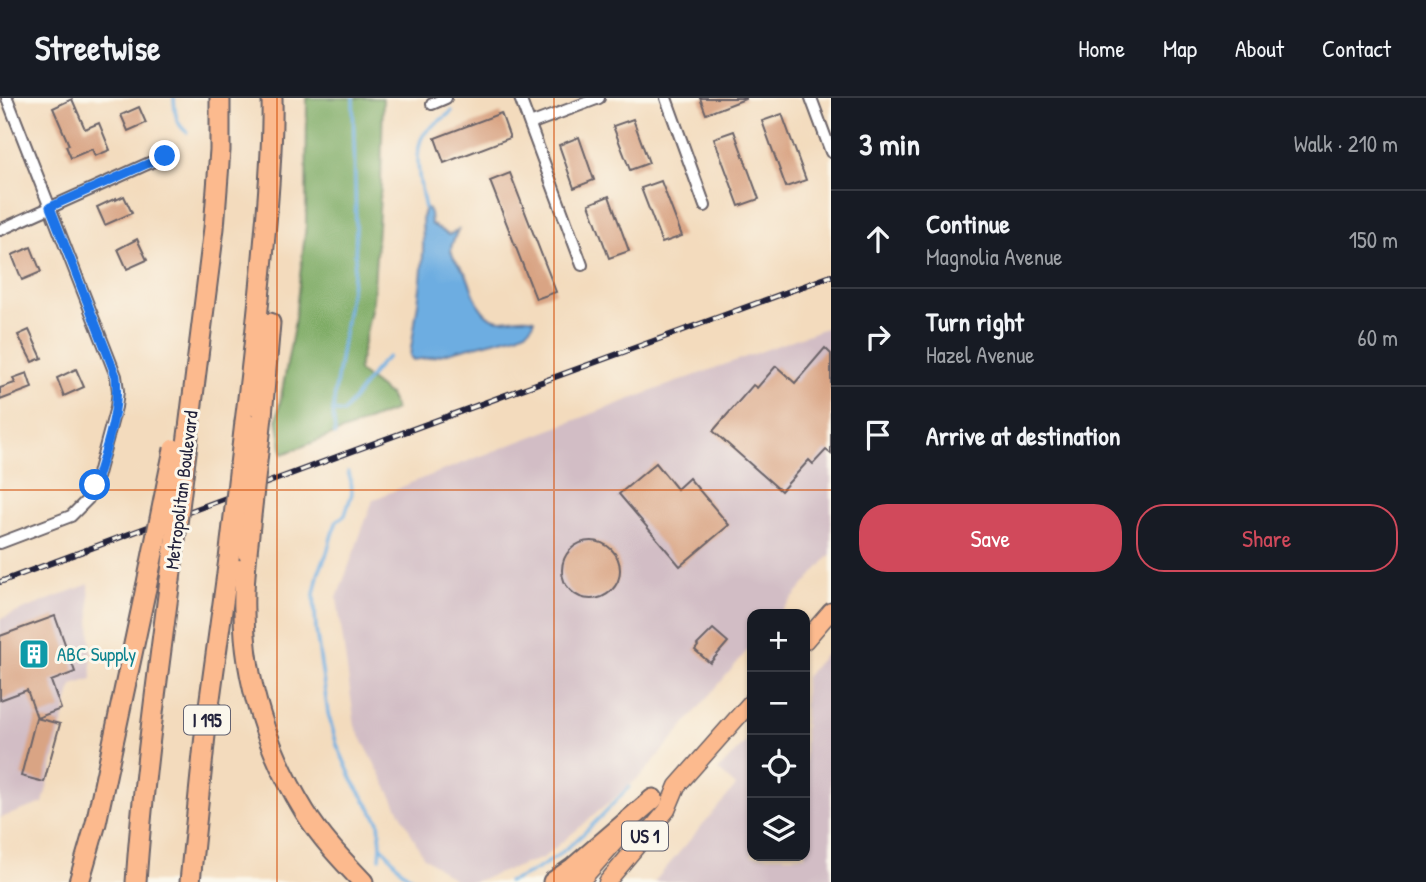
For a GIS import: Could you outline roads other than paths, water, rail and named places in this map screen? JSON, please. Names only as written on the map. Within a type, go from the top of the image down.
[{"type":"highway","name":"Metropolitan Boulevard","points":[[136,882],[148,745],[170,580],[180,446],[215,228],[220,98]]},
{"type":"highway","name":"I 195","points":[[190,882],[204,748],[238,556],[253,419],[256,330],[274,98]]},
{"type":"highway","points":[[79,882],[96,823],[146,588],[180,446]]},
{"type":"highway","points":[[238,556],[250,669],[257,704],[269,739],[284,774],[306,813],[323,838],[363,882]]},
{"type":"highway","points":[[553,882],[653,799]]},
{"type":"main road","points":[[810,635],[831,611]]},
{"type":"main road","name":"US 1","points":[[607,882],[667,810],[677,786],[747,707]]},
{"type":"main road","name":"US 1","points":[[580,882],[653,799],[677,786]]},
{"type":"street","points":[[0,543],[71,516],[88,499],[95,485],[118,391],[116,376],[7,98]]},
{"type":"street","points":[[432,104],[446,98]]},
{"type":"street","points":[[520,98],[582,265]]},
{"type":"street","points":[[530,124],[599,98]]},
{"type":"street","points":[[666,98],[705,206]]},
{"type":"street","points":[[811,98],[831,152]]},
{"type":"street","points":[[0,230],[165,156]]},
{"type":"water","points":[[425,208],[430,213],[431,224],[449,235],[458,230],[452,245],[452,254],[466,274],[484,312],[500,320],[523,317],[534,319],[528,330],[413,360],[410,356],[421,283],[422,219]]},
{"type":"waterway","points":[[174,98],[178,121],[187,132]]},
{"type":"waterway","points":[[335,435],[335,392],[355,262],[353,98]]},
{"type":"waterway","points":[[425,208],[418,169],[421,139],[432,126],[452,111]]},
{"type":"waterway","points":[[333,411],[343,413],[388,357]]},
{"type":"waterway","points":[[348,472],[352,493],[345,515],[337,521],[332,534],[314,594],[316,630],[328,713],[337,745],[353,781],[379,822],[380,858]]},
{"type":"waterway","points":[[508,882],[526,875],[558,855],[629,787]]},
{"type":"waterway","points":[[382,847],[402,871],[418,882]]},
{"type":"railway","points":[[0,582],[831,276]]},
{"type":"place","name":"ABC Supply","points":[[34,654]]}]
